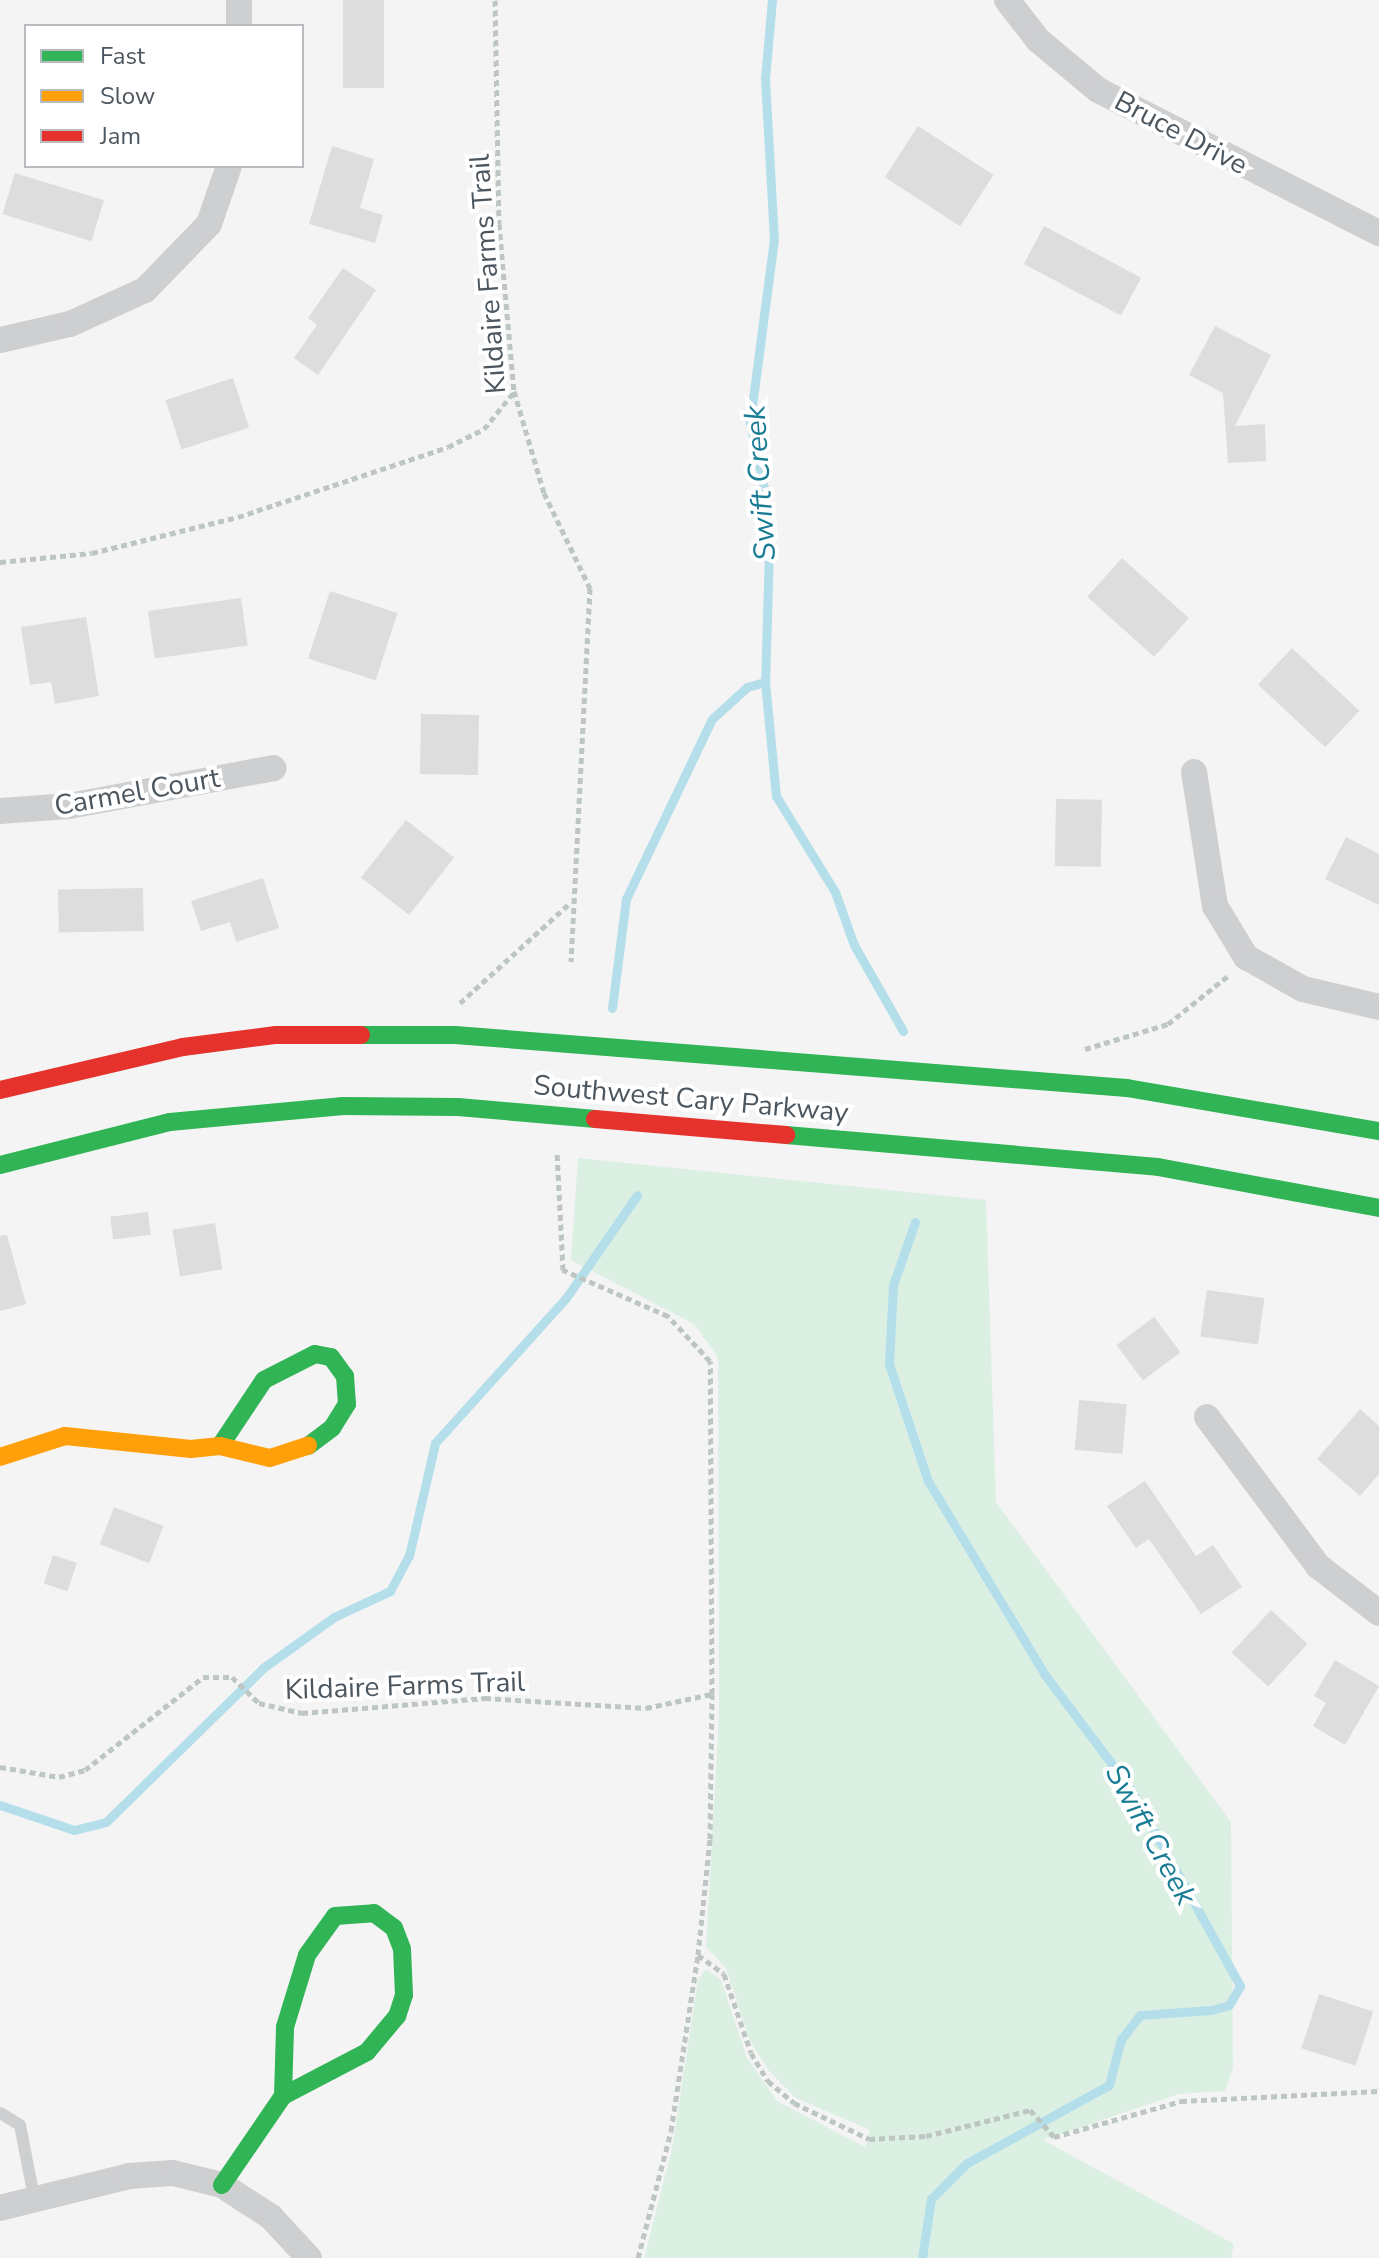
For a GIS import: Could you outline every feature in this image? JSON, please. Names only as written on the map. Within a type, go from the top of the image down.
[{"type":"main road","name":"Southwest Cary Parkway","points":[[0,1090],[183,1047],[276,1035],[455,1035],[1127,1088],[1379,1131]]},
{"type":"main road","name":"Southwest Cary Parkway","points":[[0,1165],[170,1122],[343,1106],[458,1107],[1158,1167],[1379,1208]]},
{"type":"main road","points":[[0,1457],[65,1436],[191,1449],[220,1446],[270,1458],[313,1444],[347,1404],[345,1376],[331,1357],[315,1354],[281,1367],[264,1380],[220,1446]]},
{"type":"main road","points":[[222,2185],[283,2096],[367,2052],[397,2016],[404,1995],[402,1949],[394,1928],[374,1913],[335,1916],[307,1955],[285,2027],[283,2096]]},
{"type":"street","points":[[239,0],[239,24]]},
{"type":"street","name":"Bruce Drive","points":[[1007,0],[1038,40],[1098,90],[1379,233]]},
{"type":"street","points":[[0,340],[70,324],[145,290],[209,224],[228,168]]},
{"type":"street","name":"Carmel Court","points":[[0,811],[69,806],[274,768]]},
{"type":"street","points":[[1194,772],[1215,906],[1246,957],[1303,989],[1379,1007]]},
{"type":"street","points":[[1207,1417],[1318,1566],[1379,1613]]},
{"type":"street","points":[[0,2208],[34,2197],[173,2173],[222,2185],[271,2217],[309,2258]]},
{"type":"lane","points":[[0,2113],[20,2125],[34,2197]]},
{"type":"path","name":"Kildaire Farms Trail","points":[[495,0],[499,224],[514,391],[544,493],[590,588],[571,962]]},
{"type":"path","points":[[0,562],[92,553],[238,517],[448,447],[484,429],[514,391]]},
{"type":"path","points":[[456,1007],[572,902]]},
{"type":"path","points":[[1079,1051],[1193,1011],[1246,957]]},
{"type":"path","points":[[557,1153],[563,1270],[668,1316],[710,1361],[710,1839],[698,1955],[671,2131],[638,2258]]},
{"type":"path","name":"Kildaire Farms Trail","points":[[0,1767],[59,1777],[85,1770],[184,1687],[203,1677],[232,1677],[259,1703],[302,1713],[485,1698],[646,1708],[712,1694]]},
{"type":"path","points":[[698,1955],[724,1974],[751,2053],[768,2081],[827,2120],[869,2139],[926,2136],[1030,2110],[1054,2137],[1181,2101],[1379,2091]]},
{"type":"green space","points":[[578,1158],[986,1200],[996,1502],[1231,1822],[1233,2068],[1225,2091],[1179,2094],[1043,2140],[1234,2244],[1231,2258],[644,2258],[672,2149],[698,1980],[706,1969],[721,1980],[747,2058],[777,2101],[865,2147],[870,2130],[796,2098],[769,2071],[750,2041],[726,1968],[706,1947],[719,1713],[718,1357],[694,1324],[571,1260]]},
{"type":"building","points":[[343,0],[384,0],[384,88],[343,88]]},
{"type":"building","points":[[918,126],[993,175],[960,226],[885,177]]},
{"type":"building","points":[[332,146],[374,159],[360,208],[383,215],[375,243],[309,224]]},
{"type":"building","points":[[15,173],[104,200],[91,241],[2,214]]},
{"type":"building","points":[[1044,226],[1141,278],[1121,316],[1024,264]]},
{"type":"building","points":[[343,268],[376,290],[318,375],[294,358],[317,325],[308,318]]},
{"type":"building","points":[[1215,326],[1271,355],[1235,426],[1265,424],[1266,461],[1228,463],[1223,393],[1189,375]]},
{"type":"building","points":[[233,378],[249,427],[182,449],[165,400]]},
{"type":"building","points":[[1122,558],[1189,618],[1154,657],[1087,597]]},
{"type":"building","points":[[330,591],[398,613],[376,680],[308,659]]},
{"type":"building","points":[[241,598],[248,646],[155,659],[148,611]]},
{"type":"building","points":[[86,617],[99,696],[55,704],[51,682],[30,685],[21,627]]},
{"type":"building","points":[[1292,648],[1359,711],[1325,747],[1258,685]]},
{"type":"building","points":[[421,714],[479,715],[478,775],[420,774]]},
{"type":"building","points":[[1056,799],[1102,800],[1101,867],[1055,866]]},
{"type":"building","points":[[406,820],[454,858],[409,915],[361,878]]},
{"type":"building","points":[[1346,837],[1379,854],[1379,905],[1325,879]]},
{"type":"building","points":[[263,878],[279,928],[236,942],[230,922],[201,931],[191,901]]},
{"type":"building","points":[[143,888],[144,931],[59,932],[58,889]]},
{"type":"building","points":[[148,1212],[151,1235],[113,1239],[110,1217]]},
{"type":"building","points":[[215,1223],[222,1269],[180,1276],[173,1230]]},
{"type":"building","points":[[7,1235],[26,1304],[0,1311],[0,1236]]},
{"type":"building","points":[[1207,1290],[1264,1298],[1258,1345],[1200,1337]]},
{"type":"building","points":[[1154,1317],[1180,1352],[1143,1380],[1116,1345]]},
{"type":"building","points":[[1079,1400],[1127,1404],[1122,1454],[1075,1450]]},
{"type":"building","points":[[1360,1409],[1379,1426],[1379,1474],[1360,1496],[1317,1459]]},
{"type":"building","points":[[1145,1481],[1196,1556],[1213,1545],[1242,1587],[1201,1614],[1149,1539],[1136,1548],[1107,1506]]},
{"type":"building","points":[[114,1507],[163,1526],[149,1563],[100,1544]]},
{"type":"building","points":[[53,1555],[77,1563],[68,1591],[44,1584]]},
{"type":"building","points":[[1271,1610],[1308,1644],[1268,1687],[1231,1652]]},
{"type":"building","points":[[1335,1660],[1379,1686],[1345,1745],[1313,1726],[1326,1703],[1314,1696]]},
{"type":"building","points":[[1319,1994],[1373,2012],[1356,2066],[1301,2048]]},
{"type":"waterway","name":"Swift Creek","points":[[772,0],[765,79],[774,239],[750,422],[770,517],[765,682],[776,796],[835,892],[854,945],[903,1031]]},
{"type":"waterway","points":[[612,1008],[626,899],[712,719],[747,687],[765,682]]},
{"type":"waterway","points":[[0,1805],[74,1830],[106,1822],[263,1668],[334,1617],[390,1591],[409,1556],[435,1443],[566,1298],[637,1195]]},
{"type":"waterway","name":"Swift Creek","points":[[915,1222],[893,1285],[889,1364],[928,1481],[1045,1675],[1132,1791],[1240,1986],[1229,2005],[1211,2010],[1140,2015],[1121,2039],[1109,2085],[967,2163],[931,2199],[922,2258]]},
{"type":"traffic: fast","points":[[361,1035],[455,1035],[1127,1088],[1379,1131]]},
{"type":"traffic: fast","points":[[0,1165],[170,1122],[343,1106],[458,1107],[595,1119]]},
{"type":"traffic: fast","points":[[786,1135],[1158,1167],[1379,1208]]},
{"type":"traffic: fast","points":[[220,1446],[264,1380],[315,1354],[331,1357],[345,1376],[347,1404],[332,1428],[308,1446]]},
{"type":"traffic: fast","points":[[222,2185],[283,2096],[285,2027],[307,1955],[335,1916],[374,1913],[394,1928],[402,1949],[404,1995],[397,2016],[367,2052],[283,2096]]},
{"type":"traffic: slow","points":[[0,1457],[65,1436],[191,1449],[220,1446],[270,1458],[308,1446]]},
{"type":"traffic: jam","points":[[0,1090],[183,1047],[276,1035],[361,1035]]},
{"type":"traffic: jam","points":[[595,1119],[786,1135]]}]
